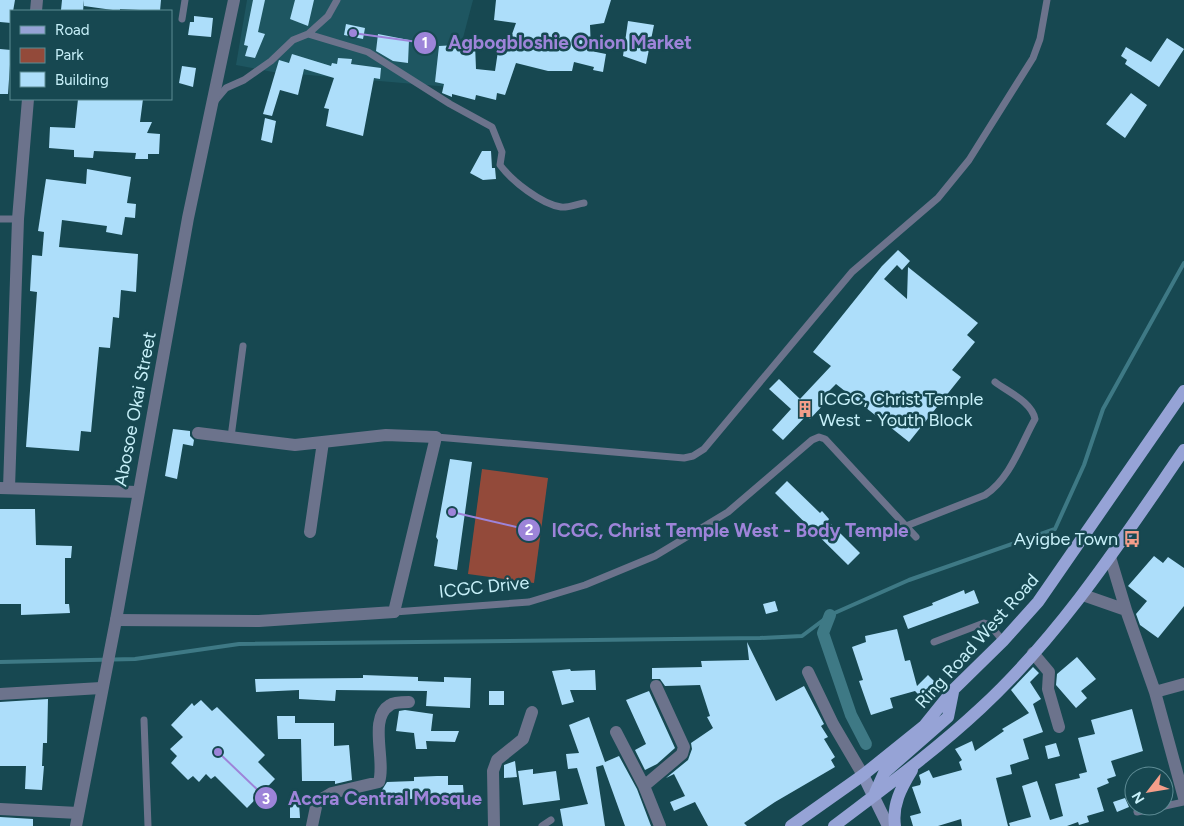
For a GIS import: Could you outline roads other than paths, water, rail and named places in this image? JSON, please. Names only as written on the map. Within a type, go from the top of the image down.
[{"type":"main road","name":"Ring Road West Road","points":[[791,826],[863,775],[924,726],[954,690],[1003,641],[1038,602],[1184,391]]},
{"type":"main road","points":[[834,826],[917,762],[982,708],[1033,654],[1083,595],[1184,450]]},
{"type":"main road","points":[[874,796],[884,773],[948,717],[954,690]]},
{"type":"main road","points":[[896,826],[894,816],[896,799],[917,762]]},
{"type":"main road","points":[[863,775],[888,826]]},
{"type":"street","name":"Abosoe Okai Street","points":[[77,820],[116,620],[188,218],[234,0]]},
{"type":"street","points":[[28,100],[18,219],[5,488],[138,492]]},
{"type":"street","points":[[198,433],[295,445],[386,435],[436,437],[394,612]]},
{"type":"street","points":[[310,532],[323,442]]},
{"type":"street","points":[[1110,557],[1126,610],[1155,692],[1184,798]]},
{"type":"street","points":[[1083,595],[1126,610]]},
{"type":"street","name":"ICGC Drive","points":[[116,620],[259,622],[394,612]]},
{"type":"street","points":[[1033,654],[1049,672],[1048,689],[1059,727]]},
{"type":"street","points":[[808,672],[833,724],[863,775]]},
{"type":"street","points":[[1155,692],[1184,684]]},
{"type":"street","points":[[0,694],[102,686]]},
{"type":"street","points":[[644,786],[682,754],[684,747],[656,686]]},
{"type":"street","points":[[312,826],[317,802],[332,793],[379,782],[382,772],[378,728],[381,712],[391,704],[408,702]]},
{"type":"street","points":[[494,826],[493,771],[498,760],[524,739],[532,712]]},
{"type":"street","points":[[616,732],[644,786],[660,826]]},
{"type":"street","points":[[0,810],[77,820]]},
{"type":"lane","points":[[182,19],[185,0]]},
{"type":"lane","points":[[213,103],[226,88],[244,80],[271,61],[293,40],[308,34],[328,16],[337,0]]},
{"type":"lane","points":[[436,437],[684,458],[693,456],[704,449],[852,272],[938,198],[969,160],[1033,58],[1040,39],[1047,0]]},
{"type":"lane","points":[[308,34],[368,52],[450,104],[492,127],[502,152],[500,166],[533,196],[561,207],[584,203]]},
{"type":"lane","points":[[0,219],[18,219]]},
{"type":"lane","points":[[231,437],[243,346]]},
{"type":"lane","points":[[906,526],[985,495],[995,489],[1003,478],[1035,420],[1034,413],[1029,407],[995,382]]},
{"type":"lane","name":"ICGC Drive","points":[[394,612],[529,602],[585,585],[655,556],[728,512],[812,440],[819,437],[825,439],[916,537]]},
{"type":"lane","points":[[934,642],[984,624],[990,625],[1003,641]]},
{"type":"lane","points":[[144,720],[148,826]]},
{"type":"lane","points":[[542,826],[550,820]]},
{"type":"waterway","points":[[0,662],[135,659],[239,644],[802,636],[830,615],[909,580],[1055,529],[1084,465],[1103,409],[1184,263]]},
{"type":"waterway","points":[[830,615],[823,633],[851,715],[866,744]]},
{"type":"place","name":"Agbogbloshie Onion Market","points":[[353,33]]},
{"type":"place","name":"ICGC, Christ Temple West - Youth Block","points":[[805,409]]},
{"type":"place","name":"ICGC, Christ Temple West - Body Temple","points":[[452,512]]},
{"type":"place","name":"Ayigbe Town","points":[[1132,539]]},
{"type":"place","name":"Accra Central Mosque","points":[[218,752]]}]
